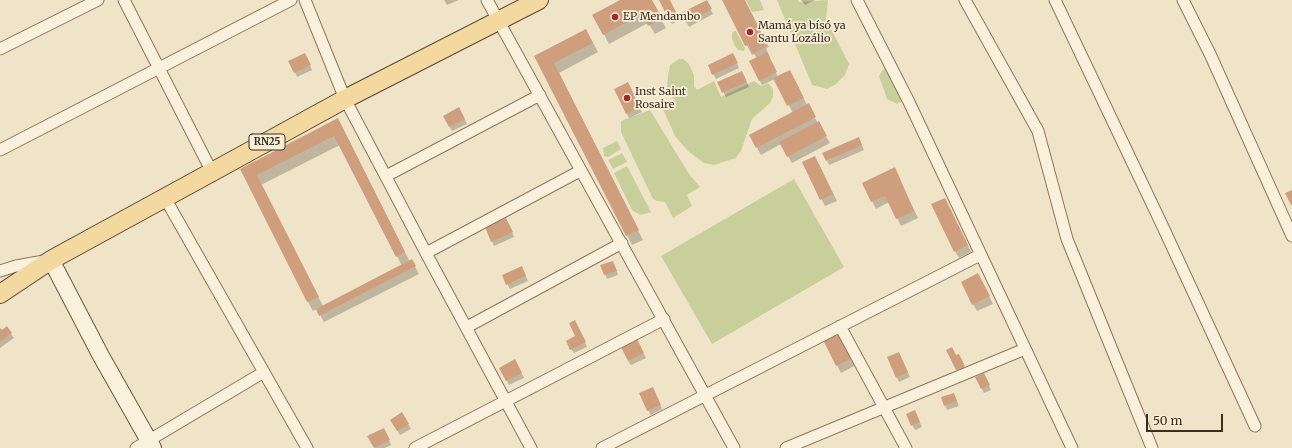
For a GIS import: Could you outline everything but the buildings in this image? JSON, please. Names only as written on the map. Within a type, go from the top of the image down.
[{"type":"main road","name":"RN25","points":[[0,294],[51,260],[345,99],[539,0]]},
{"type":"street","points":[[0,49],[98,0]]},
{"type":"street","points":[[124,0],[212,172]]},
{"type":"street","points":[[0,150],[291,0]]},
{"type":"street","points":[[305,0],[345,99],[531,448]]},
{"type":"street","points":[[487,0],[734,448]]},
{"type":"street","points":[[856,0],[909,102],[1072,448]]},
{"type":"street","points":[[965,0],[1038,131],[1067,239],[1152,448]]},
{"type":"street","points":[[1055,0],[1163,226],[1255,426]]},
{"type":"street","points":[[1183,0],[1210,54],[1292,236]]},
{"type":"street","points":[[386,176],[540,95]]},
{"type":"street","points":[[426,253],[580,171]]},
{"type":"street","points":[[165,198],[307,448]]},
{"type":"street","points":[[467,327],[622,243]]},
{"type":"street","points":[[602,448],[980,255]]},
{"type":"street","points":[[0,271],[16,266],[51,260],[146,446],[264,372]]},
{"type":"street","points":[[415,448],[664,319]]},
{"type":"street","points":[[840,326],[906,448]]},
{"type":"street","points":[[786,448],[1025,349]]},
{"type":"green space","points":[[746,0],[760,0],[764,10],[752,12]]},
{"type":"green space","points":[[777,0],[798,0],[799,2],[828,0],[826,19],[849,64],[845,75],[836,84],[827,89],[812,85]]},
{"type":"green space","points":[[736,31],[745,48],[744,51],[738,50],[735,46],[732,39],[732,33]]},
{"type":"green space","points":[[679,59],[683,59],[689,64],[694,75],[694,86],[697,90],[714,81],[721,97],[754,81],[761,86],[768,83],[773,89],[773,96],[770,103],[752,119],[741,151],[736,158],[714,165],[704,163],[688,151],[675,136],[663,109],[676,102],[667,89],[670,65]]},
{"type":"green space","points":[[885,67],[902,101],[897,104],[887,99],[879,76]]},
{"type":"green space","points":[[650,110],[689,174],[700,187],[687,195],[692,206],[673,218],[665,202],[653,199],[621,132],[621,121]]},
{"type":"green space","points":[[617,141],[621,149],[608,157],[604,156],[603,148]]},
{"type":"green space","points":[[622,153],[627,162],[613,169],[608,160]]},
{"type":"green space","points":[[627,166],[651,212],[640,215],[632,210],[614,173]]},
{"type":"green space","points":[[794,179],[844,267],[712,344],[661,256]]},
{"type":"place","name":"EP Mendambo","points":[[615,17]]},
{"type":"place","name":"Mamá ya bísó ya Santu Lozálio","points":[[750,32]]},
{"type":"place","name":"Inst Saint Rosaire","points":[[627,98]]}]
